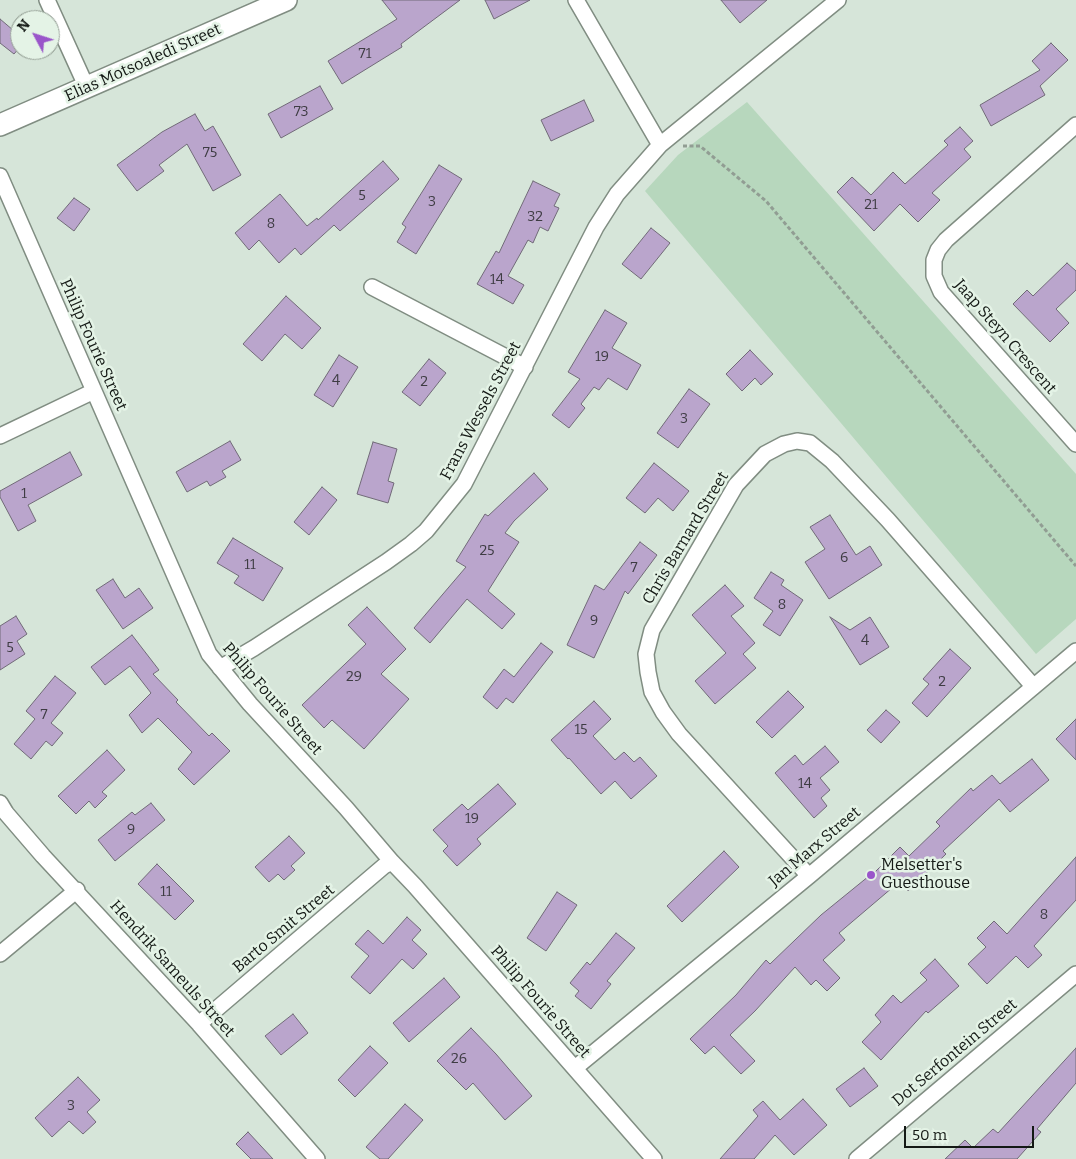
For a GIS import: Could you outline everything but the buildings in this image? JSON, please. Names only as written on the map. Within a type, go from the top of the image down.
[{"type":"street","points":[[47,0],[87,88]]},
{"type":"street","name":"Elias Motsoaledi Street","points":[[0,125],[286,0]]},
{"type":"street","points":[[576,0],[660,146]]},
{"type":"street","name":"Frans Wessels Street","points":[[220,668],[254,648],[392,557],[411,544],[426,530],[464,484],[596,227],[617,194],[660,146],[838,0]]},
{"type":"street","name":"Jaap Steyn Crescent","points":[[1076,125],[946,240],[938,250],[934,260],[934,276],[941,292],[1076,444]]},
{"type":"street","name":"Philip Fourie Street","points":[[0,176],[209,654],[282,740],[346,808],[654,1159]]},
{"type":"street","points":[[372,287],[525,367]]},
{"type":"street","points":[[0,436],[94,391]]},
{"type":"street","name":"Chris Barnard Street","points":[[809,876],[679,734],[663,712],[652,692],[646,654],[652,630],[736,485],[764,454],[784,444],[797,441],[810,444],[832,460],[888,520],[1034,686]]},
{"type":"street","name":"Jan Marx Street","points":[[575,1068],[809,876],[1076,651]]},
{"type":"street","name":"Hendrik Sameuls Street","points":[[0,803],[37,849],[199,1024],[316,1159]]},
{"type":"street","name":"Barto Smit Street","points":[[199,1024],[384,866],[392,862]]},
{"type":"street","points":[[0,954],[76,890]]},
{"type":"street","name":"Dot Serfontein Street","points":[[857,1159],[1076,974]]},
{"type":"path","points":[[660,146],[700,146],[766,201],[1076,566]]},
{"type":"green space","points":[[747,102],[1076,474],[1076,619],[1036,654],[645,191],[678,155]]},
{"type":"place","name":"Melsetter's Guesthouse","points":[[871,875]]}]
